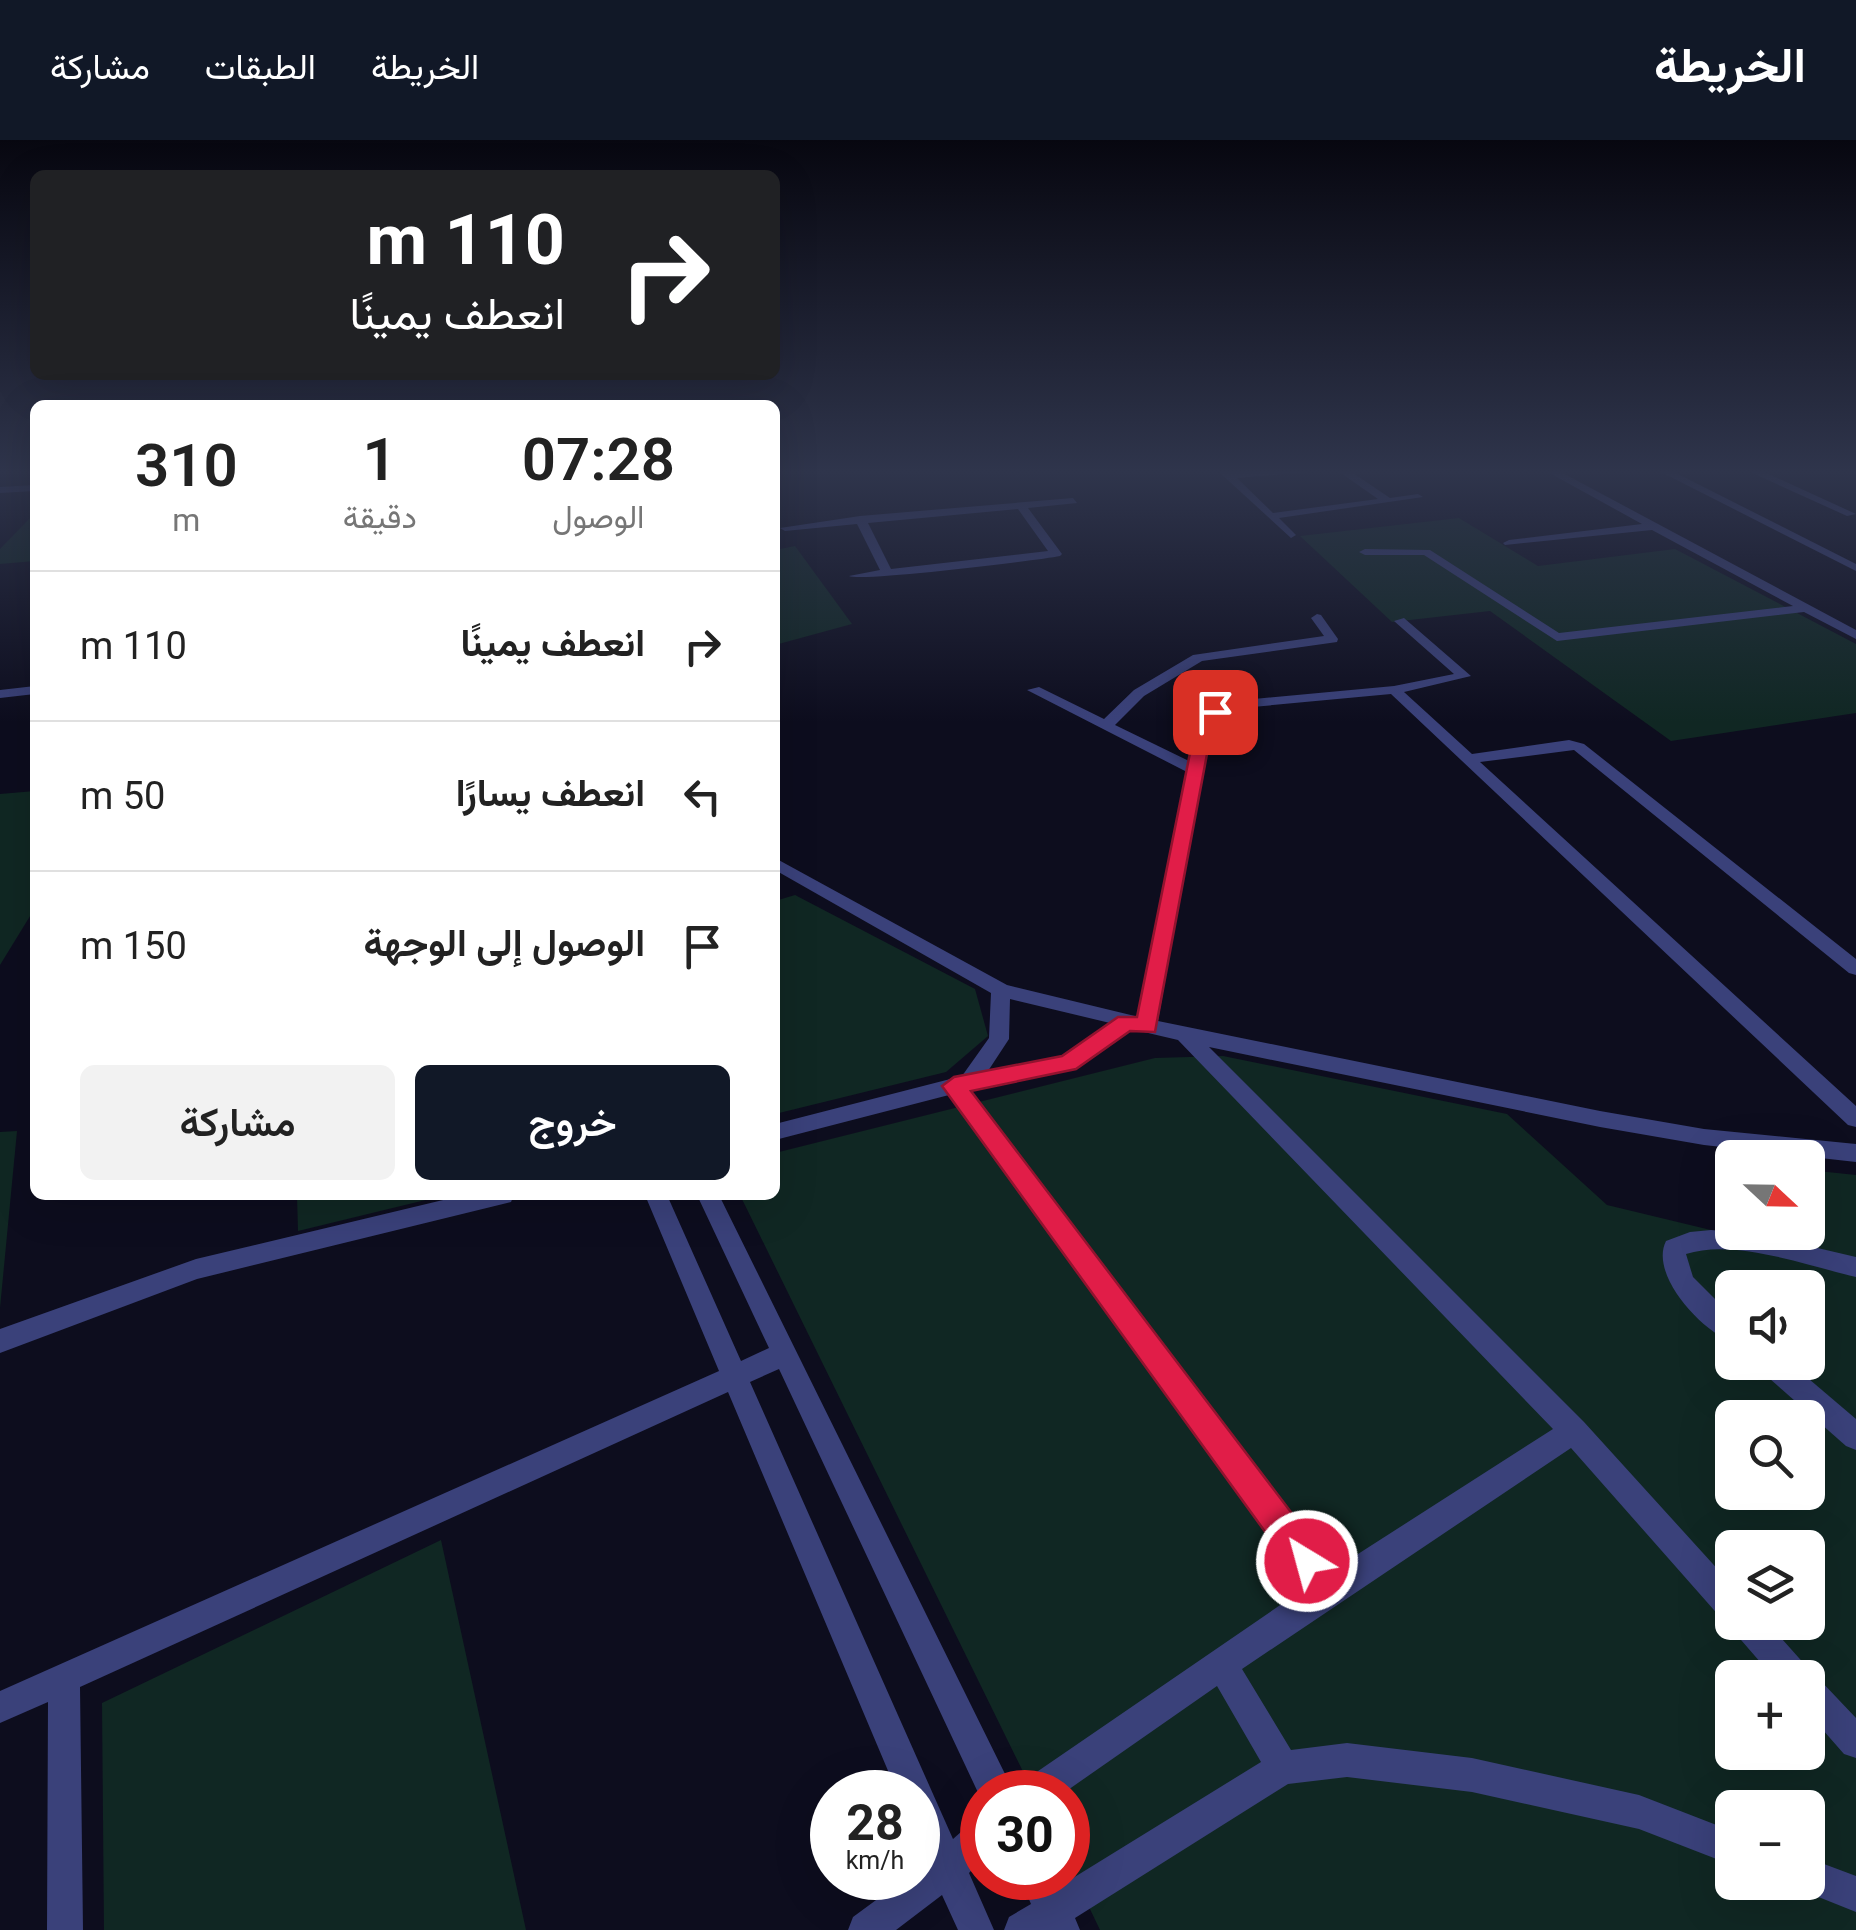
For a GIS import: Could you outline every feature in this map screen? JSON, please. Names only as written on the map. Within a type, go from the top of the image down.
[{"type":"street","points":[[878,555],[887,573]]},
{"type":"street","points":[[855,576],[1051,555]]},
{"type":"street","points":[[1430,555],[1557,637],[1807,608]]},
{"type":"street","points":[[1709,555],[1856,635]]},
{"type":"street","points":[[1829,555],[1856,568]]},
{"type":"street","points":[[1106,726],[1139,694],[1198,658],[1332,639],[1317,618]]},
{"type":"street","points":[[780,1131],[962,1084],[1068,1063],[1136,1024],[1206,724],[1220,708],[1394,690],[1464,676],[1400,621]]},
{"type":"street","points":[[1034,690],[1195,770]]},
{"type":"street","points":[[1394,690],[1856,1119]]},
{"type":"street","points":[[0,694],[30,691]]},
{"type":"street","points":[[1470,758],[1569,744],[1579,748],[1856,969]]},
{"type":"street","points":[[780,866],[1002,990],[1185,1035],[1686,1134],[1856,1153]]},
{"type":"street","points":[[962,1084],[999,1040],[1002,990]]},
{"type":"street","points":[[1185,1035],[1574,1431],[1715,1588]]},
{"type":"street","points":[[962,1084],[1329,1590]]},
{"type":"street","points":[[0,1341],[212,1264],[482,1200]]},
{"type":"street","points":[[658,1200],[904,1770]]},
{"type":"street","points":[[710,1200],[985,1770]]},
{"type":"street","points":[[1715,1315],[1684,1286],[1673,1267],[1674,1248],[1686,1240],[1723,1240],[1856,1267]]},
{"type":"street","points":[[0,1707],[784,1354]]},
{"type":"street","points":[[1790,1380],[1856,1438]]},
{"type":"street","points":[[1069,1770],[1329,1590],[1574,1431]]},
{"type":"street","points":[[1762,1640],[1780,1660]]},
{"type":"street","points":[[1222,1665],[1284,1768]]},
{"type":"street","points":[[64,1676],[64,1930]]},
{"type":"street","points":[[1825,1708],[1856,1742]]},
{"type":"street","points":[[1022,1930],[1050,1906],[1284,1768],[1346,1760],[1472,1775],[1639,1812],[1715,1841]]},
{"type":"street","points":[[940,1852],[976,1930]]},
{"type":"street","points":[[866,1930],[960,1857]]},
{"type":"street","points":[[1825,1882],[1856,1894]]},
{"type":"green space","points":[[0,555],[30,555],[30,561],[0,564]]},
{"type":"green space","points":[[780,555],[801,555],[852,624],[780,644]]},
{"type":"green space","points":[[1320,555],[1519,555],[1538,566],[1630,555],[1686,555],[1856,644],[1856,713],[1671,741],[1490,611],[1392,622]]},
{"type":"green space","points":[[30,791],[30,916],[0,965],[0,794]]},
{"type":"green space","points":[[795,895],[975,989],[988,1036],[946,1072],[780,1113],[780,900]]},
{"type":"green space","points":[[1223,1056],[1507,1114],[1607,1205],[1715,1231],[1715,1250],[1825,1250],[1825,1172],[1856,1175],[1856,1930],[1100,1930],[1086,1900],[1090,1900],[1090,1770],[1022,1770],[742,1200],[780,1200],[780,1152],[1155,1058]]},
{"type":"green space","points":[[17,1131],[0,1308],[0,1132]]},
{"type":"green space","points":[[297,1200],[425,1200],[298,1231]]},
{"type":"green space","points":[[441,1540],[526,1930],[104,1930],[102,1703]]},
{"type":"route","points":[[1215,712],[1202,738],[1147,1026],[1126,1022],[1068,1063],[954,1086],[1110,1302],[1307,1561]]}]
